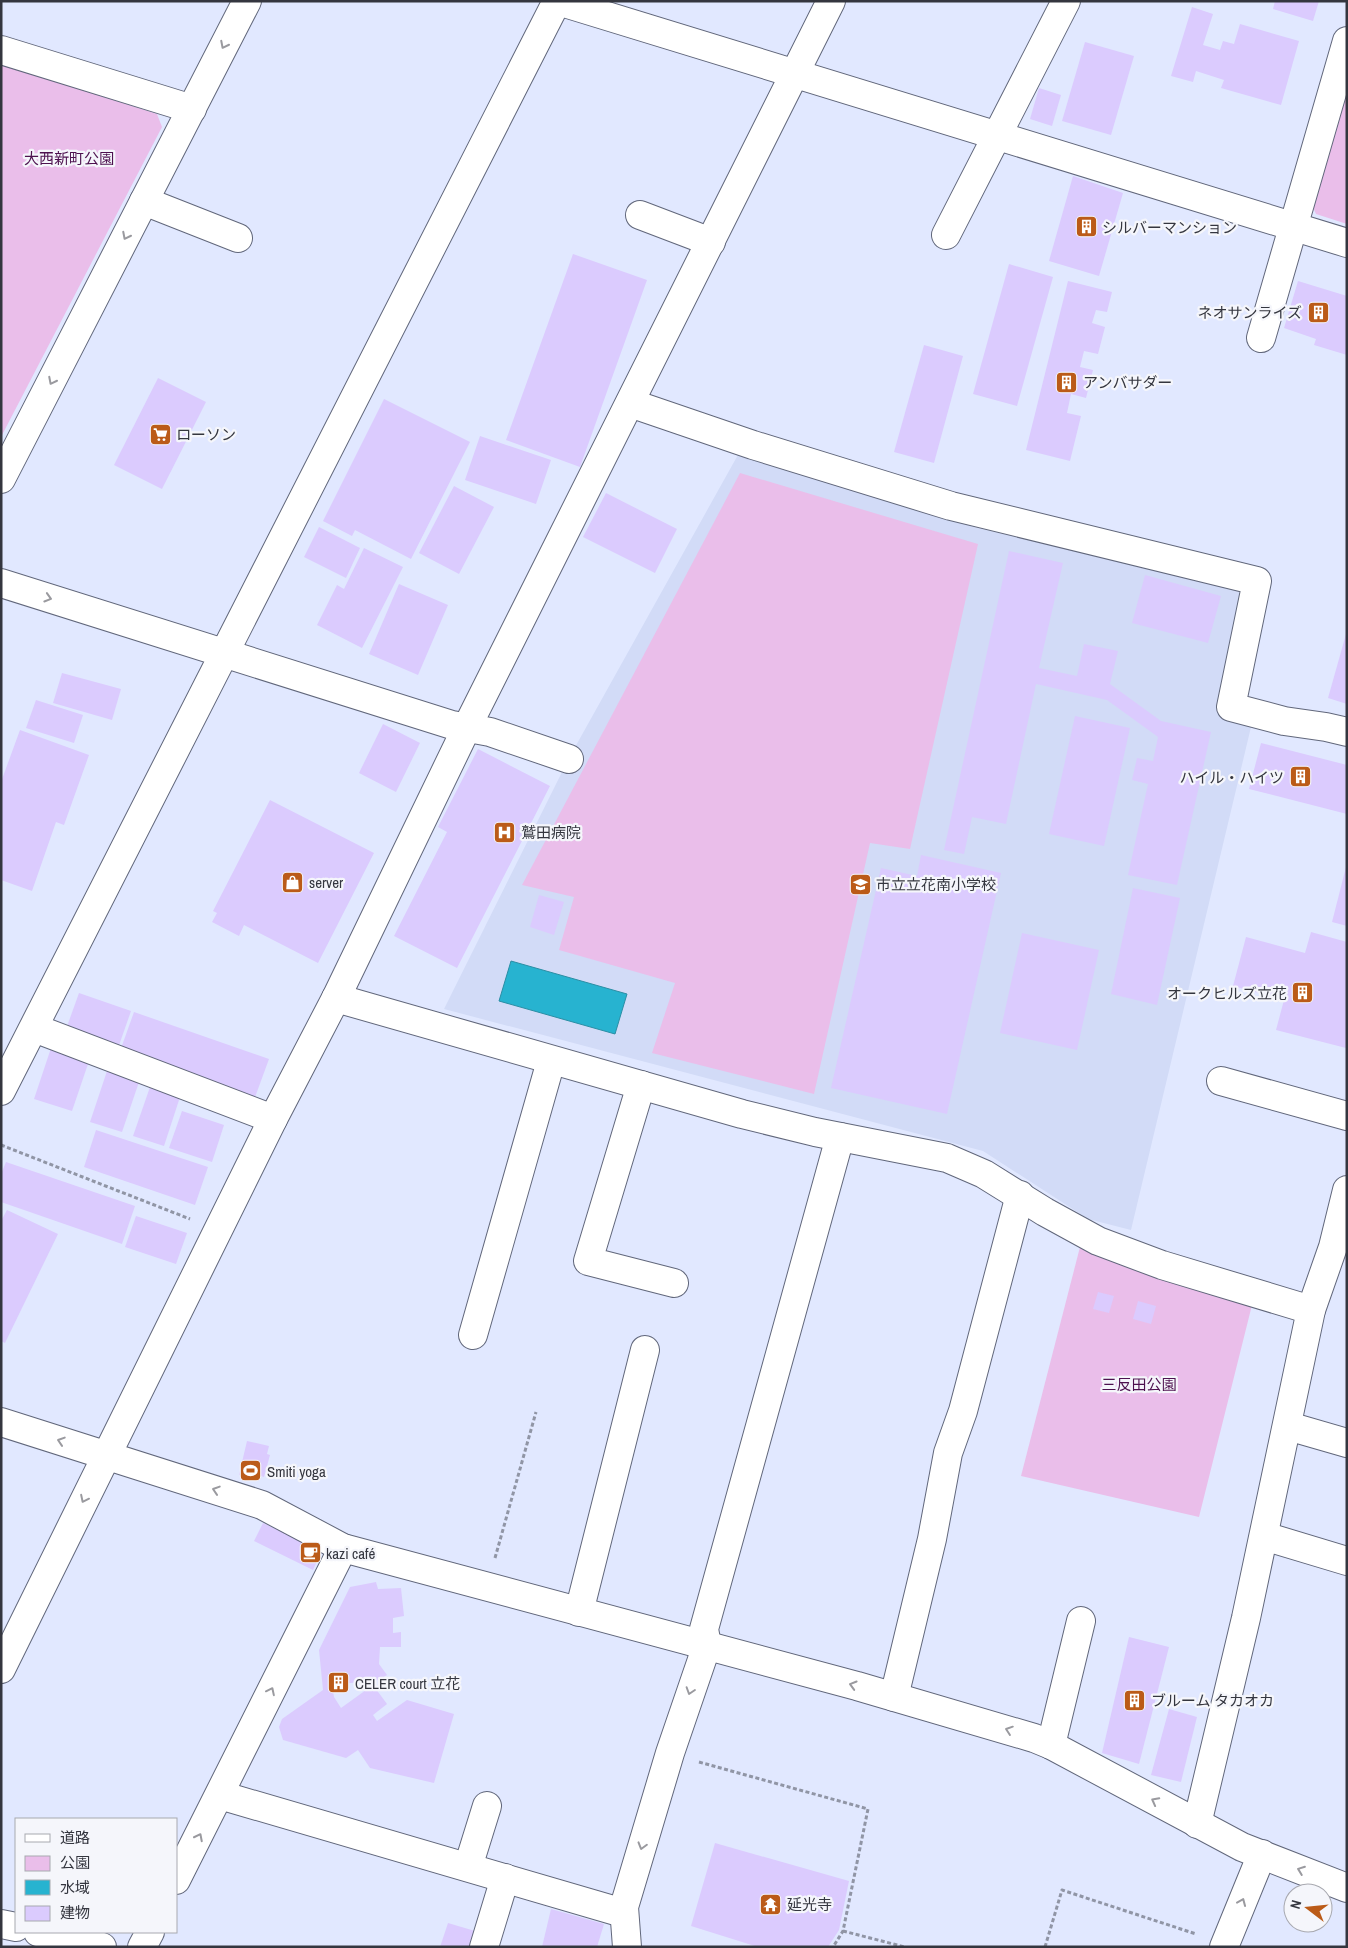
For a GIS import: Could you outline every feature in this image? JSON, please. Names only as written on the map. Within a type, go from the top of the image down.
[{"type":"street","points":[[1,479],[246,1]]},
{"type":"street","points":[[1,1091],[558,1],[1347,243]]},
{"type":"street","points":[[1,1669],[273,1119],[336,998],[467,728],[831,1]]},
{"type":"street","points":[[946,235],[998,137],[1066,1]]},
{"type":"street","points":[[1261,338],[1347,41]]},
{"type":"street","points":[[1,50],[192,109]]},
{"type":"street","points":[[144,201],[238,238]]},
{"type":"street","points":[[640,215],[711,242]]},
{"type":"street","points":[[630,403],[753,445],[951,506],[1257,581],[1231,707],[1284,721],[1347,732]]},
{"type":"street","points":[[1,583],[452,725],[490,732],[569,758]]},
{"type":"street","points":[[336,998],[551,1061],[742,1114],[840,1137],[947,1158],[984,1174],[1098,1241],[1162,1264],[1311,1310]]},
{"type":"street","points":[[34,1028],[273,1119]]},
{"type":"street","points":[[473,1335],[551,1061]]},
{"type":"street","points":[[1221,1081],[1347,1116]]},
{"type":"street","points":[[641,1085],[588,1261],[674,1283]]},
{"type":"street","points":[[627,1947],[623,1913],[670,1754],[707,1645],[704,1628],[840,1137]]},
{"type":"street","points":[[1197,1824],[1264,1536],[1311,1310],[1333,1247],[1347,1190]]},
{"type":"street","points":[[894,1697],[932,1539],[948,1453],[963,1411],[1020,1195]]},
{"type":"street","points":[[579,1612],[645,1350]]},
{"type":"street","points":[[1,1422],[262,1505],[343,1548],[707,1645],[998,1726],[1051,1745],[1197,1824],[1262,1854],[1347,1888]]},
{"type":"street","points":[[1288,1426],[1347,1443]]},
{"type":"street","points":[[1264,1536],[1347,1561]]},
{"type":"street","points":[[178,1876],[343,1548]]},
{"type":"street","points":[[1051,1745],[1082,1621]]},
{"type":"street","points":[[220,1795],[623,1913]]},
{"type":"street","points":[[468,1867],[487,1806]]},
{"type":"street","points":[[1224,1945],[1262,1854]]},
{"type":"street","points":[[484,1947],[504,1878]]},
{"type":"street","points":[[1,1924],[15,1927]]},
{"type":"street","points":[[42,1933],[102,1947]]},
{"type":"street","points":[[142,1947],[149,1933]]},
{"type":"path","points":[[1,1145],[218,1230]]},
{"type":"path","points":[[486,1587],[536,1412]]},
{"type":"path","points":[[670,1754],[868,1809],[843,1930],[833,1947]]},
{"type":"path","points":[[1045,1947],[1062,1890],[1224,1945]]},
{"type":"path","points":[[843,1930],[904,1947]]},
{"type":"shaded area","name":"市立立花南小学校","points":[[739,453],[977,528],[1245,589],[1220,715],[1251,727],[1131,1230],[1088,1219],[983,1151],[444,1009],[569,758]]},
{"type":"green space","name":"大西新町公園","points":[[1,63],[157,114],[162,127],[1,437]]},
{"type":"green space","points":[[1347,86],[1347,224],[1316,214],[1312,205]]},
{"type":"green space","points":[[740,473],[978,544],[910,849],[870,843],[814,1094],[652,1053],[675,983],[559,950],[574,897],[522,885]]},
{"type":"green space","name":"三反田公園","points":[[1080,1247],[1252,1305],[1199,1517],[1021,1476]]},
{"type":"water","points":[[511,961],[627,994],[615,1034],[499,1001]]},
{"type":"building","points":[[1275,1],[1319,1],[1313,21],[1273,9]]},
{"type":"building","points":[[1192,7],[1213,14],[1203,45],[1220,50],[1223,41],[1234,44],[1240,24],[1299,41],[1281,105],[1221,88],[1224,80],[1196,71],[1193,82],[1171,76]]},
{"type":"building","points":[[1085,42],[1134,56],[1111,135],[1062,121]]},
{"type":"building","points":[[1039,88],[1061,95],[1052,126],[1030,119]]},
{"type":"building","name":"シルバーマンション","points":[[1073,176],[1123,193],[1099,276],[1049,261]]},
{"type":"building","points":[[573,254],[647,280],[580,467],[506,440]]},
{"type":"building","points":[[1009,264],[1053,277],[1017,406],[973,394]]},
{"type":"building","name":"アンバサダー","points":[[1068,281],[1112,292],[1107,312],[1096,310],[1092,323],[1105,327],[1098,354],[1084,351],[1080,367],[1093,370],[1086,398],[1071,394],[1067,413],[1081,416],[1070,461],[1026,450]]},
{"type":"building","name":"ネオサンライズ","points":[[1298,281],[1347,296],[1347,355],[1314,345],[1316,339],[1284,328]]},
{"type":"building","points":[[924,345],[963,356],[934,463],[894,452]]},
{"type":"building","name":"ローソン","points":[[158,378],[206,402],[162,489],[114,465]]},
{"type":"building","points":[[384,399],[470,442],[411,559],[355,530],[352,536],[323,521]]},
{"type":"building","points":[[480,436],[551,460],[536,504],[465,480]]},
{"type":"building","points":[[454,486],[494,507],[459,574],[419,553]]},
{"type":"building","points":[[606,493],[677,529],[655,573],[583,537]]},
{"type":"building","points":[[319,527],[360,548],[346,578],[304,557]]},
{"type":"building","points":[[364,548],[403,567],[362,648],[317,625],[337,585],[344,589]]},
{"type":"building","points":[[1009,551],[1063,563],[1039,668],[1077,676],[1084,644],[1118,651],[1110,684],[1161,721],[1211,732],[1177,885],[1128,875],[1148,784],[1132,780],[1137,758],[1153,761],[1158,737],[1107,700],[1036,684],[1006,824],[972,817],[964,854],[944,850]]},
{"type":"building","points":[[1145,575],[1221,596],[1208,643],[1132,623]]},
{"type":"building","points":[[399,584],[448,605],[418,675],[369,654]]},
{"type":"building","points":[[1347,634],[1347,704],[1328,698]]},
{"type":"building","points":[[62,673],[121,689],[112,720],[53,703]]},
{"type":"building","points":[[36,700],[83,715],[74,743],[26,728]]},
{"type":"building","points":[[1075,716],[1130,728],[1104,846],[1049,834]]},
{"type":"building","points":[[383,724],[420,743],[396,792],[359,773]]},
{"type":"building","points":[[20,730],[89,755],[64,825],[56,822],[32,891],[1,880],[1,782]]},
{"type":"building","name":"ハイル・ハイツ","points":[[1261,743],[1347,765],[1347,814],[1249,789]]},
{"type":"building","points":[[478,749],[550,786],[457,968],[394,936],[447,832],[438,827]]},
{"type":"building","name":"server","points":[[270,800],[374,853],[318,963],[244,925],[239,936],[212,922],[217,913],[213,911]]},
{"type":"building","points":[[921,855],[1001,873],[947,1114],[831,1088],[881,868],[917,876]]},
{"type":"building","points":[[1347,867],[1347,926],[1332,922]]},
{"type":"building","points":[[1133,888],[1180,898],[1157,1005],[1111,994]]},
{"type":"building","points":[[539,895],[564,902],[554,935],[530,927]]},
{"type":"building","name":"オークヒルズ立花","points":[[1311,932],[1347,942],[1346,1048],[1276,1030],[1284,1000],[1233,986],[1246,937],[1305,953]]},
{"type":"building","points":[[1022,933],[1099,950],[1077,1050],[1000,1033]]},
{"type":"building","points":[[79,993],[131,1011],[117,1051],[65,1032]]},
{"type":"building","points":[[134,1012],[269,1059],[254,1100],[119,1054]]},
{"type":"building","points":[[51,1048],[89,1061],[72,1111],[34,1099]]},
{"type":"building","points":[[108,1068],[140,1079],[122,1132],[90,1122]]},
{"type":"building","points":[[150,1087],[180,1097],[164,1146],[133,1136]]},
{"type":"building","points":[[182,1111],[224,1125],[212,1162],[169,1148]]},
{"type":"building","points":[[96,1130],[208,1167],[195,1205],[84,1167]]},
{"type":"building","points":[[6,1162],[135,1206],[122,1244],[1,1202],[1,1174]]},
{"type":"building","points":[[7,1210],[58,1234],[5,1343],[1,1341],[1,1221]]},
{"type":"building","points":[[136,1216],[187,1233],[176,1264],[125,1247]]},
{"type":"building","points":[[1098,1292],[1114,1296],[1109,1313],[1093,1309]]},
{"type":"building","points":[[1138,1301],[1156,1306],[1151,1324],[1133,1319]]},
{"type":"building","points":[[247,1441],[269,1446],[267,1454],[270,1455],[264,1477],[261,1476],[260,1480],[239,1475]]},
{"type":"building","points":[[263,1523],[322,1550],[313,1570],[254,1541]]},
{"type":"building","name":"CELER court 立花","points":[[376,1582],[378,1589],[401,1588],[404,1616],[393,1618],[393,1633],[401,1632],[401,1647],[380,1647],[379,1664],[387,1675],[379,1680],[332,1685],[334,1697],[341,1708],[373,1685],[387,1704],[373,1715],[377,1721],[407,1700],[454,1714],[434,1783],[370,1768],[358,1750],[346,1758],[283,1740],[279,1727],[282,1719],[323,1690],[319,1650],[350,1587]]},
{"type":"building","name":"ブルーム タカオカ","points":[[1129,1637],[1169,1647],[1139,1764],[1102,1753]]},
{"type":"building","points":[[1169,1709],[1197,1717],[1181,1782],[1151,1775]]},
{"type":"building","name":"延光寺","points":[[715,1843],[849,1881],[839,1930],[828,1947],[758,1947],[691,1926]]},
{"type":"building","points":[[551,1909],[604,1924],[597,1947],[542,1947]]},
{"type":"building","points":[[448,1923],[475,1931],[470,1947],[440,1947]]},
{"type":"place","name":"シルバーマンション","points":[[1086,227]]},
{"type":"place","name":"ネオサンライズ","points":[[1318,312]]},
{"type":"place","name":"アンバサダー","points":[[1067,382]]},
{"type":"place","name":"ローソン","points":[[160,434]]},
{"type":"place","name":"ハイル・ハイツ","points":[[1300,777]]},
{"type":"place","name":"鷲田病院","points":[[505,832]]},
{"type":"place","name":"server","points":[[293,882]]},
{"type":"place","name":"市立立花南小学校","points":[[860,884]]},
{"type":"place","name":"オークヒルズ立花","points":[[1303,993]]},
{"type":"place","name":"Smiti yoga","points":[[251,1471]]},
{"type":"place","name":"kazi café","points":[[310,1553]]},
{"type":"place","name":"CELER court 立花","points":[[339,1683]]},
{"type":"place","name":"ブルーム タカオカ","points":[[1135,1700]]},
{"type":"place","name":"延光寺","points":[[771,1904]]}]
